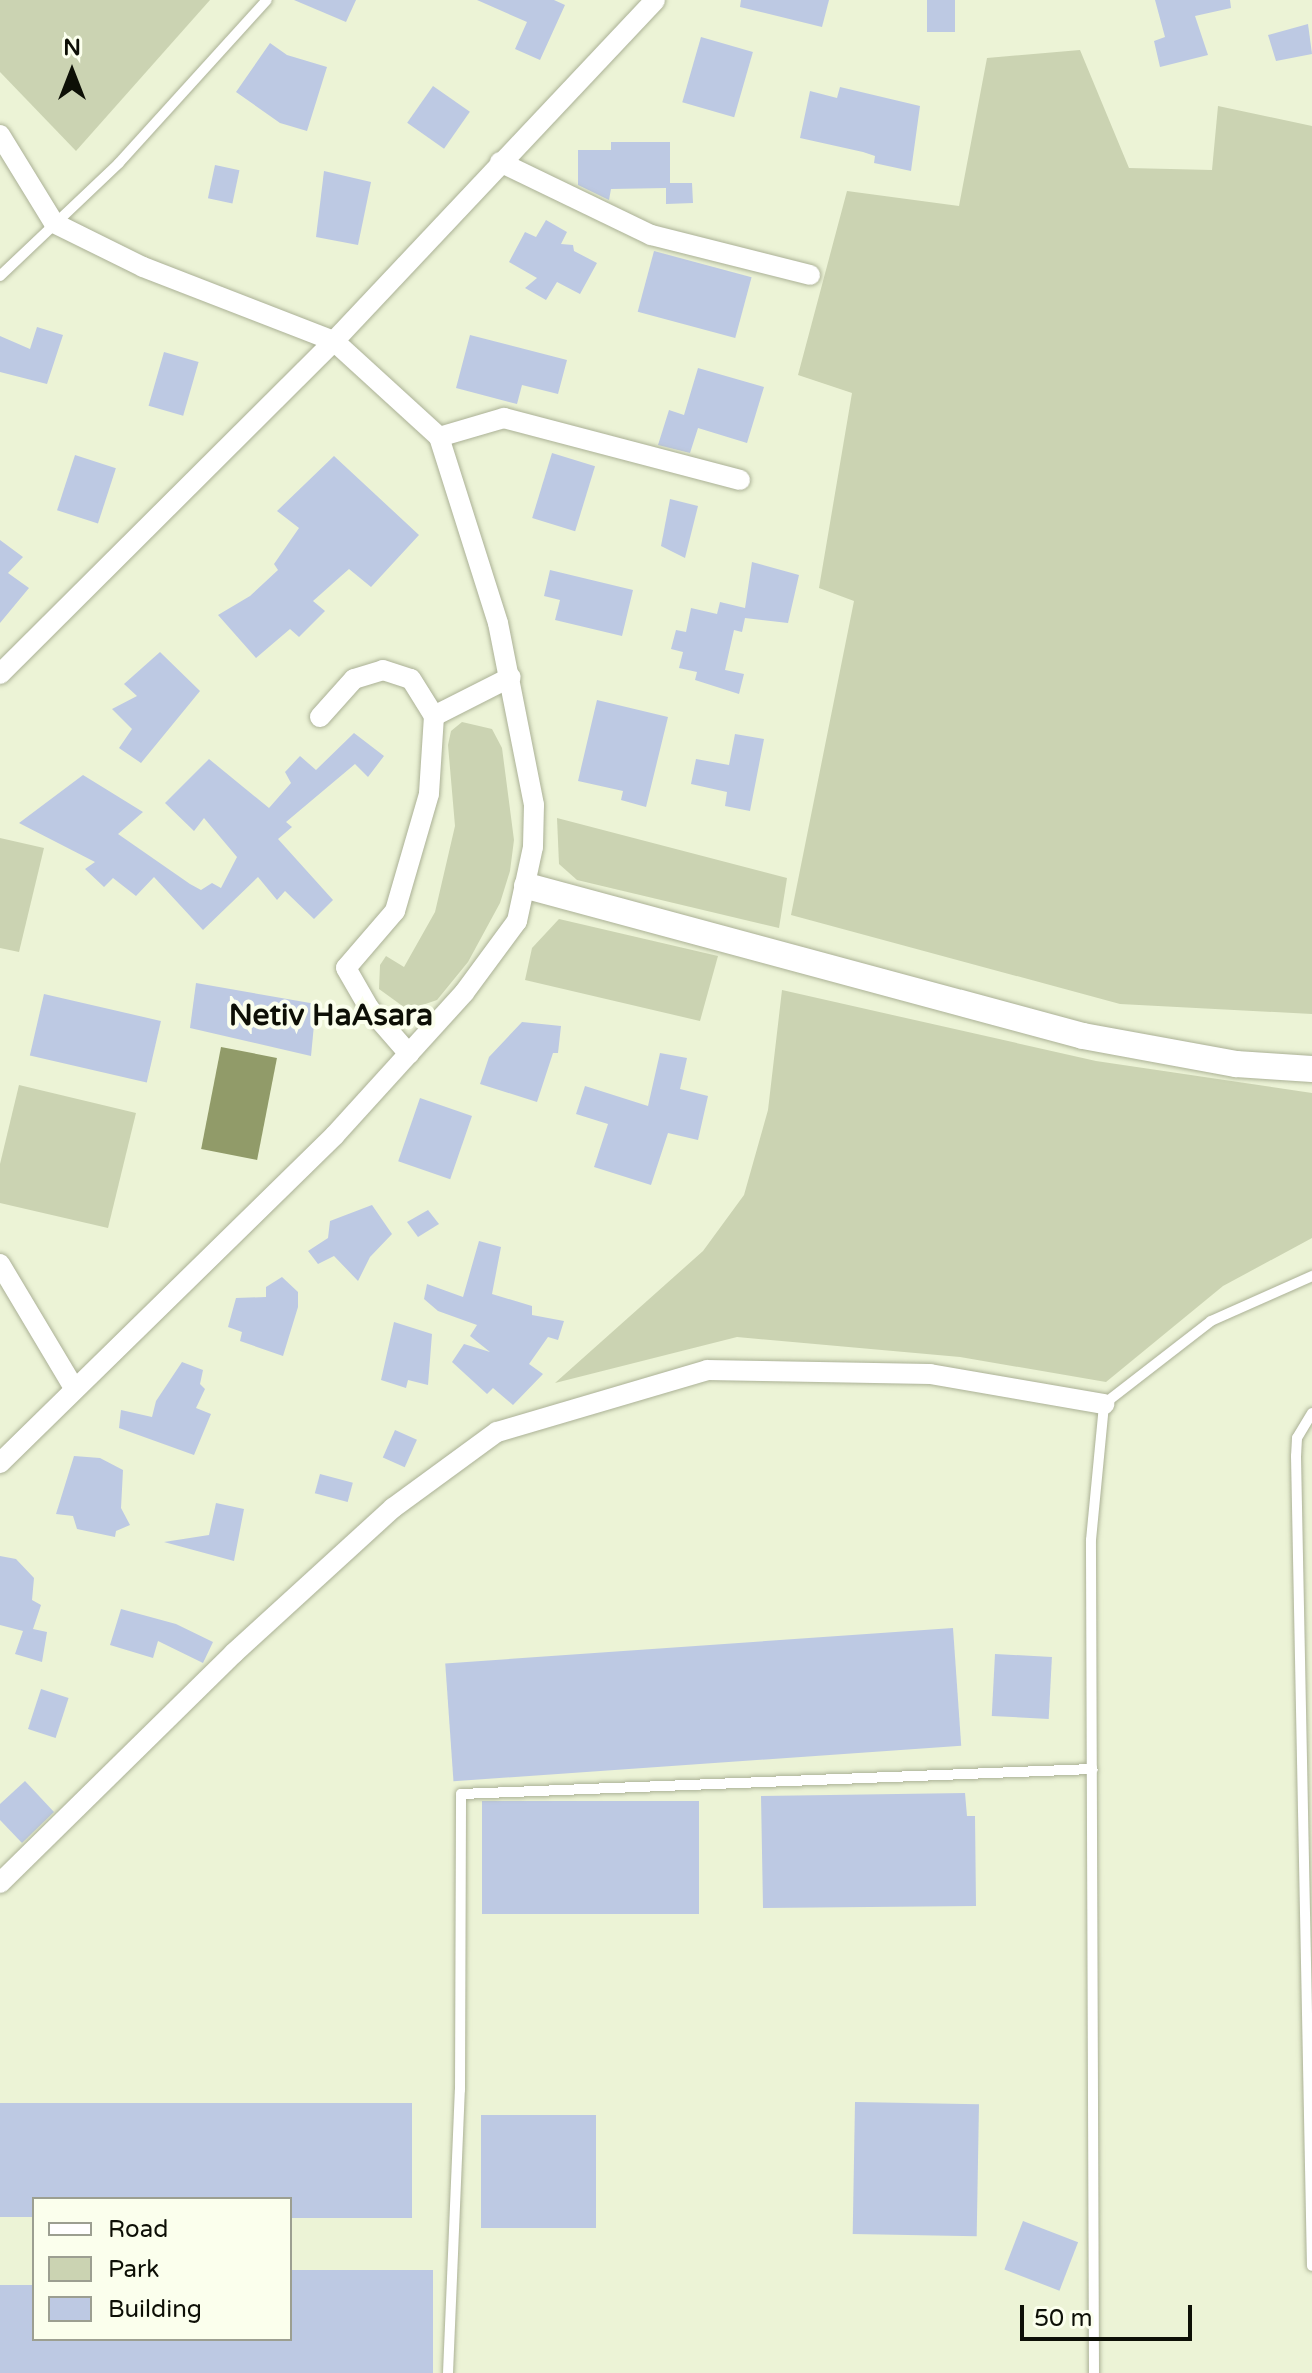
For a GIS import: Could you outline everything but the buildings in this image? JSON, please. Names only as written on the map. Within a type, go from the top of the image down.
[{"type":"street","points":[[0,674],[334,341],[655,0]]},
{"type":"street","points":[[0,135],[54,223],[143,267],[334,341],[439,437],[511,677],[534,805],[527,886],[517,921],[464,993],[335,1135],[0,1463]]},
{"type":"street","points":[[500,162],[651,235],[810,275]]},
{"type":"street","points":[[439,437],[504,418],[740,480]]},
{"type":"street","points":[[320,717],[354,679],[383,670],[411,679],[434,716],[429,794],[395,911],[346,968],[369,1008],[409,1054]]},
{"type":"street","points":[[434,716],[511,677]]},
{"type":"street","points":[[527,886],[1083,1036],[1236,1064],[1312,1069]]},
{"type":"street","points":[[0,1264],[74,1388]]},
{"type":"street","points":[[0,1883],[234,1653],[393,1508],[497,1432],[707,1370],[930,1374],[1104,1404]]},
{"type":"lane","points":[[0,276],[119,163],[267,0]]},
{"type":"lane","points":[[1094,2373],[1091,1540],[1104,1404],[1211,1321],[1312,1276]]},
{"type":"lane","points":[[1312,1413],[1297,1438],[1296,1456],[1312,2266]]},
{"type":"lane","points":[[448,2373],[460,2090],[461,1794],[1093,1769]]},
{"type":"green space","points":[[0,0],[210,0],[76,151],[0,72]]},
{"type":"green space","points":[[1080,50],[1129,168],[1212,170],[1218,106],[1312,126],[1312,1014],[1120,1004],[791,915],[854,601],[819,588],[852,393],[798,375],[847,191],[959,206],[987,58]]},
{"type":"green space","points":[[462,722],[492,729],[502,748],[514,840],[510,871],[500,903],[468,962],[437,1000],[408,1010],[379,989],[380,965],[386,956],[404,967],[435,912],[455,826],[448,745],[451,731]]},
{"type":"green space","points":[[557,818],[787,878],[779,928],[577,880],[559,864]]},
{"type":"green space","points":[[0,838],[44,848],[19,952],[0,948]]},
{"type":"green space","points":[[559,919],[718,956],[700,1021],[525,980],[532,948]]},
{"type":"green space","points":[[782,990],[1096,1061],[1312,1093],[1312,1238],[1223,1286],[1106,1382],[960,1357],[737,1337],[555,1383],[703,1251],[744,1195],[768,1110]]},
{"type":"green space","points":[[19,1085],[136,1113],[108,1228],[0,1203],[0,1164]]},
{"type":"shaded area","points":[[221,1047],[277,1058],[257,1160],[201,1149]]},
{"type":"district","name":"Netiv HaAsara","points":[[331,1016]]}]
